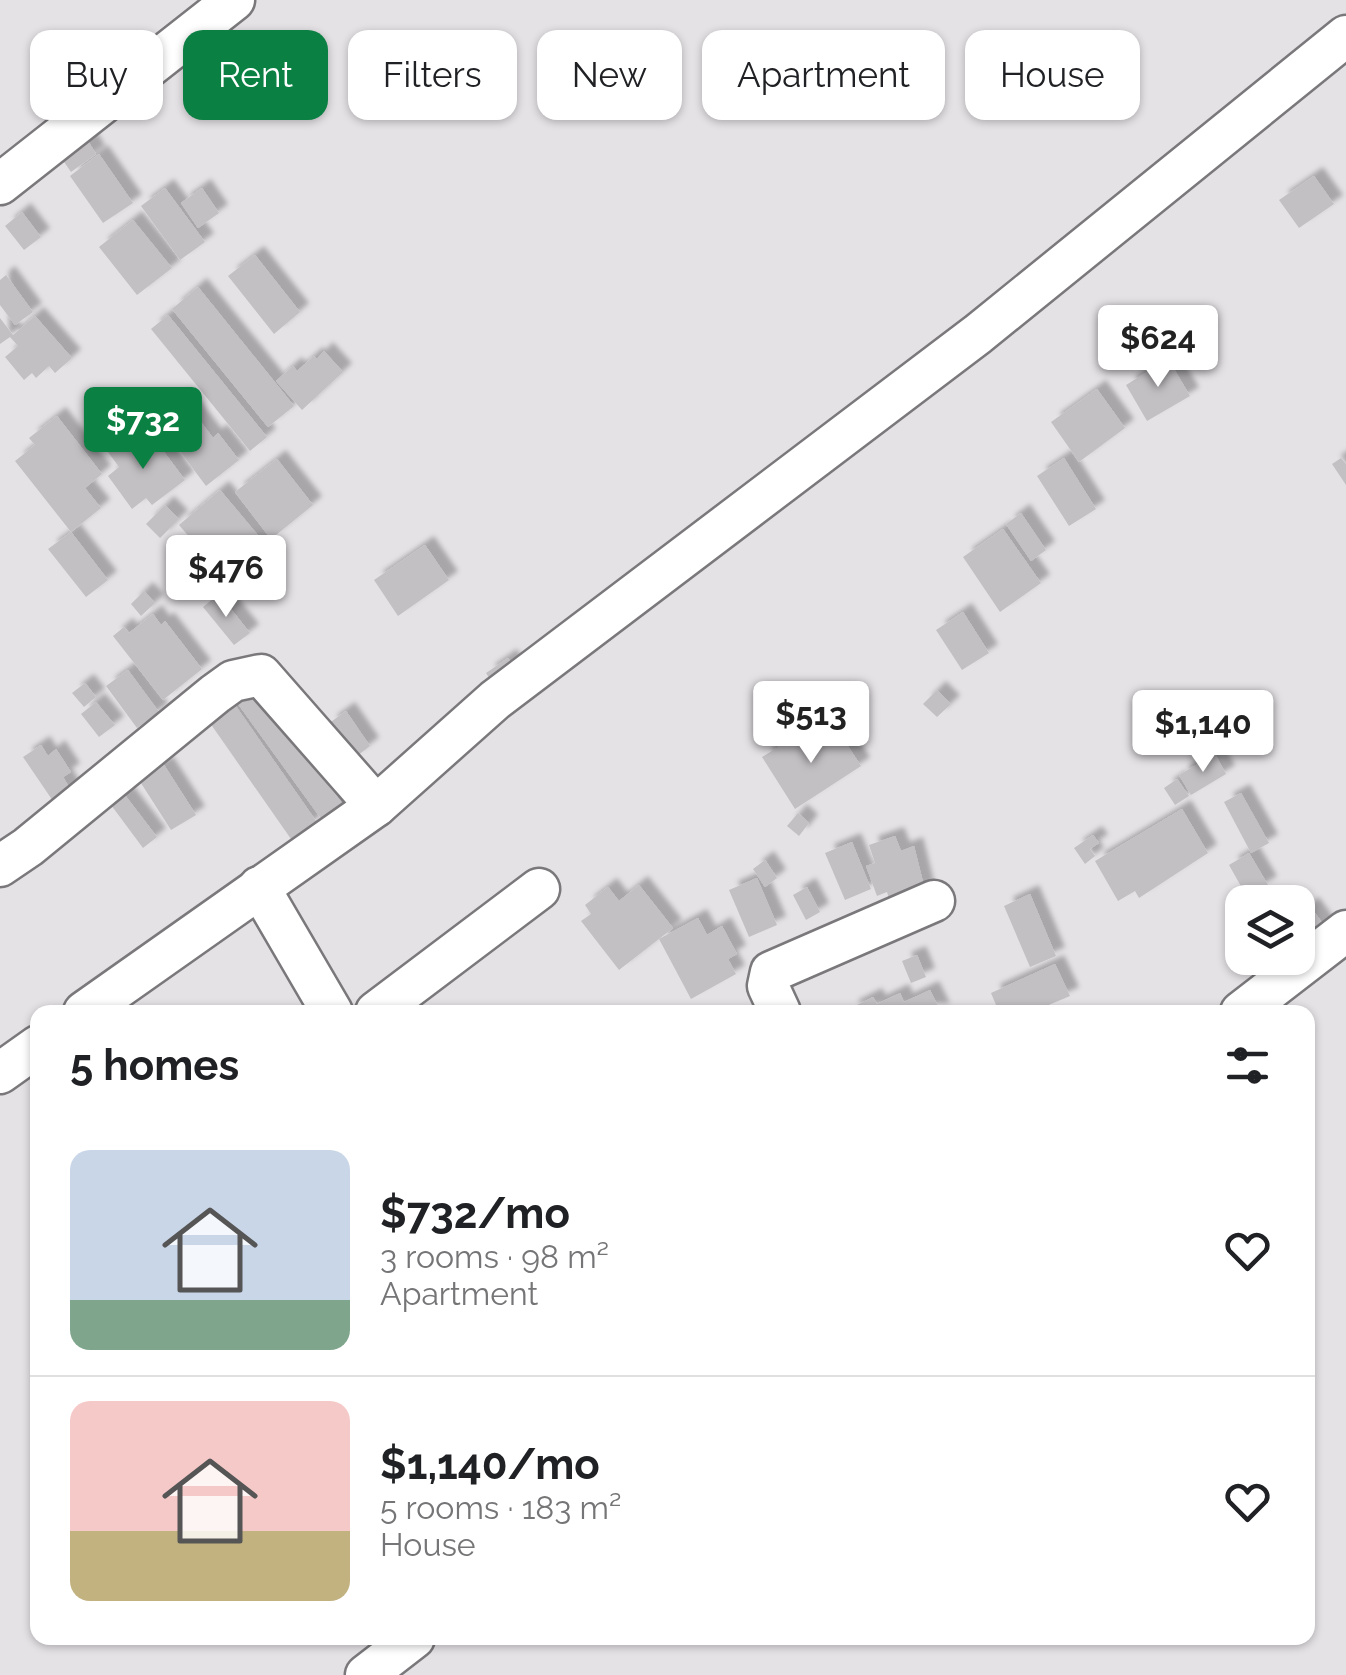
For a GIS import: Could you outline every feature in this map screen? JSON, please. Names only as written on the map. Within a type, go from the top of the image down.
[{"type":"street","points":[[0,184],[234,0]]},
{"type":"street","points":[[94,1005],[376,806],[495,700],[978,334],[1346,36]]},
{"type":"street","points":[[0,866],[214,694],[232,682],[261,675],[376,806]]},
{"type":"street","points":[[259,886],[328,1005]]},
{"type":"street","points":[[385,1005],[539,889]]},
{"type":"street","points":[[777,1005],[768,986],[770,972],[934,900]]},
{"type":"street","points":[[1250,1005],[1346,932]]},
{"type":"street","points":[[0,1073],[30,1052]]},
{"type":"street","points":[[366,1675],[405,1645]]},
{"type":"building","points":[[88,141],[96,154],[71,172],[62,159]]},
{"type":"building","points":[[99,154],[133,203],[103,223],[70,176]]},
{"type":"building","points":[[1314,176],[1334,204],[1299,228],[1279,200]]},
{"type":"building","points":[[165,188],[205,242],[180,260],[141,206]]},
{"type":"building","points":[[202,188],[219,213],[198,228],[181,203]]},
{"type":"building","points":[[22,212],[41,237],[24,250],[5,226]]},
{"type":"building","points":[[133,220],[172,268],[137,295],[99,247]]},
{"type":"building","points":[[255,255],[300,312],[274,334],[228,276]]},
{"type":"building","points":[[6,275],[33,312],[15,325],[0,305],[0,280]]},
{"type":"building","points":[[198,287],[294,406],[268,427],[172,309]]},
{"type":"building","points":[[168,315],[267,437],[250,451],[151,329]]},
{"type":"building","points":[[35,316],[72,358],[55,373],[49,366],[36,378],[32,373],[24,380],[5,357],[18,346],[10,337],[0,344],[0,318],[13,335]]},
{"type":"building","points":[[324,351],[343,372],[302,410],[276,381],[293,366],[297,371]]},
{"type":"building","points":[[1168,359],[1190,396],[1147,421],[1126,385]]},
{"type":"building","points":[[1097,389],[1125,428],[1079,462],[1051,422]]},
{"type":"building","points":[[182,397],[213,438],[218,433],[239,460],[206,486],[155,418]]},
{"type":"building","points":[[57,416],[102,474],[85,488],[101,508],[71,532],[15,461],[35,445],[29,438]]},
{"type":"building","points":[[133,434],[144,449],[155,440],[185,480],[152,505],[146,498],[132,509],[108,476],[119,467],[108,452]]},
{"type":"building","points":[[1064,458],[1096,509],[1069,526],[1037,476]]},
{"type":"building","points":[[1341,458],[1346,464],[1346,485],[1332,464]]},
{"type":"building","points":[[277,459],[313,505],[271,539],[235,492]]},
{"type":"building","points":[[220,490],[267,546],[227,581],[179,525]]},
{"type":"building","points":[[165,505],[179,519],[160,538],[146,524]]},
{"type":"building","points":[[1021,513],[1046,550],[1031,561],[1006,524]]},
{"type":"building","points":[[1003,529],[1041,583],[1000,612],[963,557]]},
{"type":"building","points":[[71,532],[108,580],[86,597],[48,549]]},
{"type":"building","points":[[425,545],[449,580],[398,616],[374,580]]},
{"type":"building","points":[[144,591],[155,603],[141,616],[131,604]]},
{"type":"building","points":[[219,594],[250,633],[234,645],[203,607]]},
{"type":"building","points":[[963,612],[989,653],[962,670],[936,630]]},
{"type":"building","points":[[153,614],[161,625],[165,621],[202,669],[163,700],[113,636],[124,627],[129,633]]},
{"type":"building","points":[[508,658],[519,674],[497,690],[486,673]]},
{"type":"building","points":[[128,670],[159,712],[137,728],[106,686]]},
{"type":"building","points":[[85,683],[96,697],[84,707],[72,693]]},
{"type":"building","points":[[257,686],[346,809],[325,824],[236,701]]},
{"type":"building","points":[[937,690],[951,704],[937,717],[923,704]]},
{"type":"building","points":[[96,702],[115,725],[99,737],[81,714]]},
{"type":"building","points":[[235,705],[316,821],[291,839],[210,723]]},
{"type":"building","points":[[346,711],[370,746],[353,759],[328,724]]},
{"type":"building","points":[[836,728],[861,766],[795,809],[762,757],[798,735],[806,748]]},
{"type":"building","points":[[41,745],[48,756],[56,749],[71,772],[63,777],[72,792],[55,804],[23,757]]},
{"type":"building","points":[[1215,754],[1226,774],[1191,795],[1179,775]]},
{"type":"building","points":[[164,765],[196,815],[171,830],[139,780]]},
{"type":"building","points":[[1177,779],[1189,796],[1175,805],[1164,788]]},
{"type":"building","points":[[1241,793],[1269,843],[1251,853],[1224,802]]},
{"type":"building","points":[[124,794],[157,837],[143,848],[111,805]]},
{"type":"building","points":[[1182,809],[1208,853],[1139,898],[1135,891],[1118,901],[1095,861]]},
{"type":"building","points":[[798,813],[809,823],[799,836],[787,826]]},
{"type":"building","points":[[1093,835],[1099,843],[1090,849],[1095,856],[1085,864],[1074,848]]},
{"type":"building","points":[[895,836],[901,851],[914,846],[925,890],[890,902],[887,892],[877,896],[866,866],[875,863],[869,845]]},
{"type":"building","points":[[852,842],[871,889],[845,900],[825,853]]},
{"type":"building","points":[[1249,853],[1268,885],[1240,885],[1229,865]]},
{"type":"building","points":[[765,860],[777,878],[765,887],[753,869]]},
{"type":"building","points":[[757,878],[777,925],[749,937],[729,890]]},
{"type":"building","points":[[639,885],[673,928],[619,970],[581,921],[591,914],[585,905],[608,887],[619,901]]},
{"type":"building","points":[[807,887],[820,912],[806,920],[793,895]]},
{"type":"building","points":[[1030,894],[1056,956],[1030,967],[1004,906]]},
{"type":"building","points":[[1315,913],[1326,928],[1315,937]]},
{"type":"building","points":[[698,918],[707,935],[722,926],[737,954],[728,959],[736,974],[691,999],[659,939]]},
{"type":"building","points":[[917,955],[926,977],[911,983],[902,961]]},
{"type":"building","points":[[1055,964],[1070,996],[1049,1005],[996,1005],[991,993]]},
{"type":"building","points":[[930,990],[938,1005],[857,1005],[873,997],[877,1004],[900,993],[904,1002]]}]
